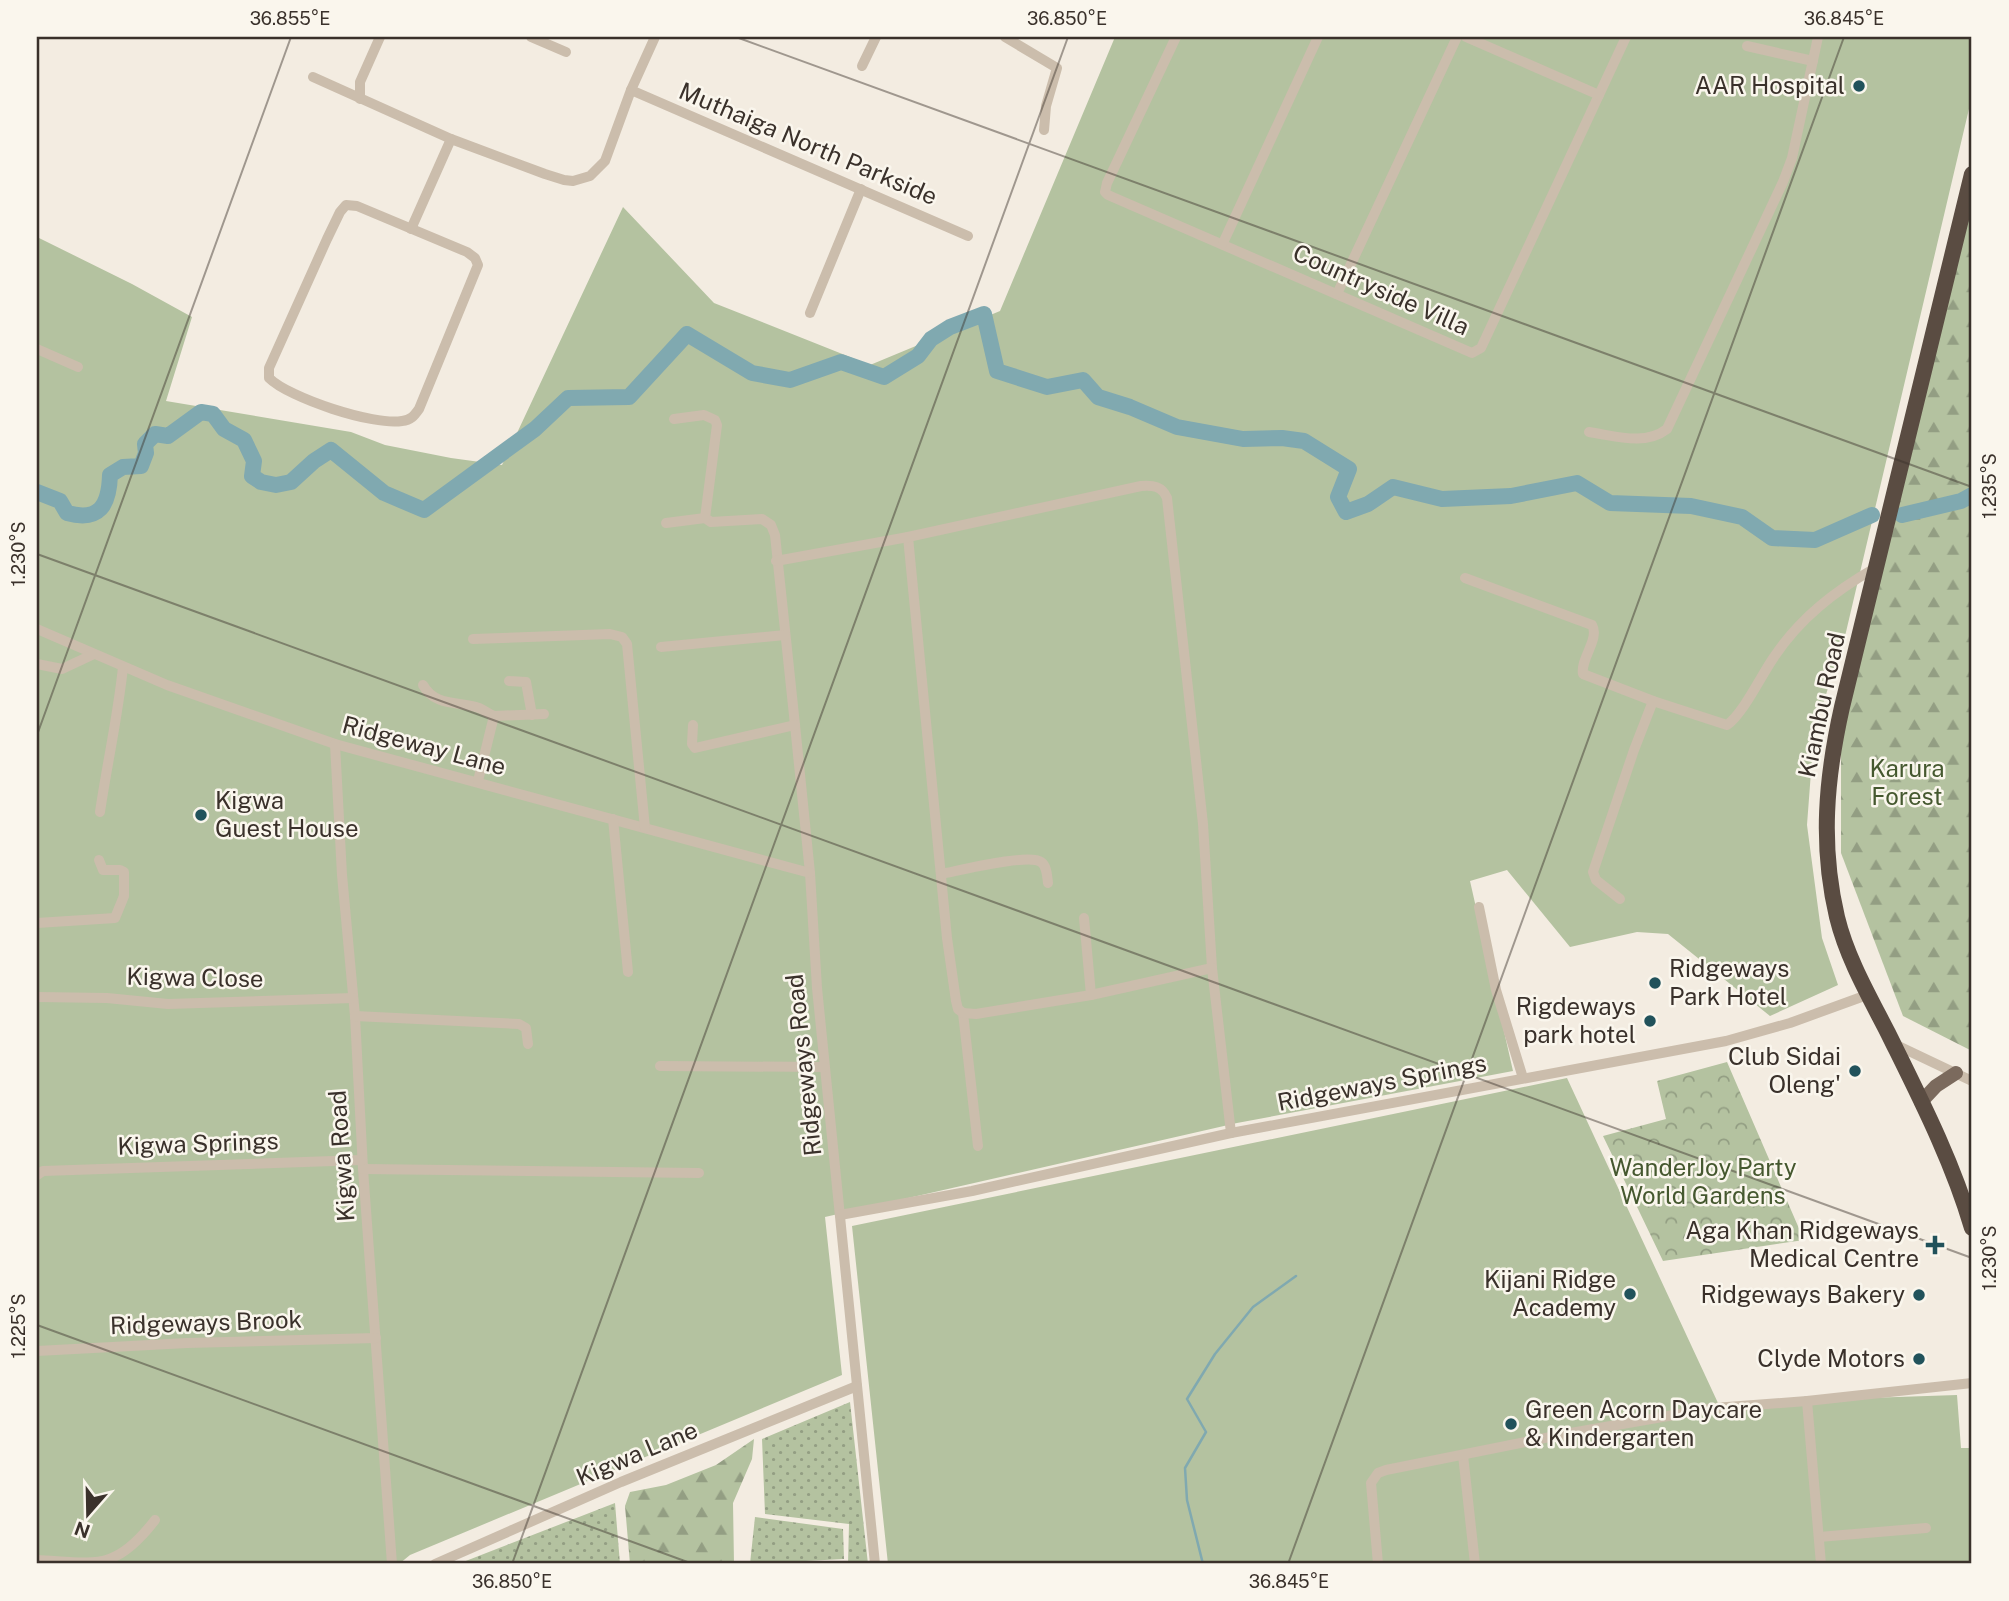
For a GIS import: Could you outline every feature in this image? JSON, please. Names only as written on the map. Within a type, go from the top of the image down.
[{"type":"highway","name":"Kiambu Road","points":[[1972,174],[1833,744],[1826,794],[1825,829],[1837,918],[1867,995],[1921,1102],[1958,1185],[1972,1228]]},
{"type":"main road","points":[[1921,1102],[1936,1086],[1956,1073]]},
{"type":"street","points":[[360,99],[360,82],[380,37]]},
{"type":"street","points":[[531,37],[566,52]]},
{"type":"street","points":[[313,77],[451,138],[564,180],[583,179],[605,161],[631,90],[655,37]]},
{"type":"street","points":[[862,66],[876,37]]},
{"type":"street","points":[[1005,37],[1057,68],[1046,106],[1044,130]]},
{"type":"street","name":"Countryside Villa","points":[[1177,37],[1105,192],[1468,352],[1476,353],[1626,37]]},
{"type":"street","points":[[1223,243],[1318,37]]},
{"type":"street","points":[[1337,294],[1457,37]]},
{"type":"street","points":[[1466,37],[1599,95]]},
{"type":"street","points":[[1590,432],[1645,440],[1657,437],[1667,429],[1783,183],[1792,158],[1818,37]]},
{"type":"street","points":[[1747,46],[1813,61]]},
{"type":"street","name":"Muthaiga North Parkside","points":[[631,90],[968,236]]},
{"type":"street","points":[[411,229],[451,138]]},
{"type":"street","points":[[810,313],[861,189]]},
{"type":"street","points":[[346,205],[357,206],[411,229],[467,252],[475,258],[478,265],[419,409],[412,419],[400,422],[365,416],[310,402],[276,385],[269,378],[269,368],[340,212],[346,205]]},
{"type":"street","points":[[37,349],[78,367]]},
{"type":"street","points":[[674,419],[704,415],[715,420],[717,425],[705,518]]},
{"type":"street","points":[[776,561],[908,537],[1141,486],[1157,487],[1166,494],[1203,824],[1212,968],[1231,1133]]},
{"type":"street","name":"Ridgeways Road","points":[[666,523],[705,518],[711,522],[762,519],[771,526],[775,535],[810,873],[824,1067],[875,1564]]},
{"type":"street","points":[[908,537],[947,939],[958,1009],[963,1013],[976,1014],[1091,995],[1212,968]]},
{"type":"street","points":[[1465,578],[1592,625],[1595,633],[1582,667],[1583,674],[1653,701],[1727,724],[1737,715],[1775,655],[1796,629],[1825,599],[1875,568]]},
{"type":"street","name":"Ridgeway Lane","points":[[37,629],[123,667],[232,709],[335,744],[810,873]]},
{"type":"street","points":[[472,639],[610,634],[622,637],[627,643],[645,828]]},
{"type":"street","points":[[661,648],[785,635]]},
{"type":"street","points":[[37,664],[62,669],[94,654]]},
{"type":"street","points":[[100,812],[123,667]]},
{"type":"street","points":[[423,685],[436,699],[479,708],[494,716],[538,715],[526,682],[509,681]]},
{"type":"street","points":[[1620,899],[1596,880],[1593,872],[1653,701]]},
{"type":"street","points":[[478,781],[494,716]]},
{"type":"street","points":[[693,725],[692,744],[695,748],[795,725]]},
{"type":"street","name":"Kigwa Road","points":[[335,744],[342,875],[355,1016],[362,1164],[392,1564]]},
{"type":"street","points":[[613,819],[628,972]]},
{"type":"street","points":[[941,874],[1020,859],[1035,859],[1046,868],[1048,883]]},
{"type":"street","points":[[37,923],[115,918],[124,896],[124,872],[103,870],[99,860]]},
{"type":"street","points":[[1479,908],[1496,990],[1523,1078]]},
{"type":"street","points":[[1084,918],[1091,995]]},
{"type":"street","name":"Ridgeways Springs","points":[[840,1215],[972,1191],[1231,1133],[1738,1038],[1790,1023],[1867,995]]},
{"type":"street","name":"Kigwa Close","points":[[37,997],[107,998],[169,1004],[353,998]]},
{"type":"street","points":[[963,1013],[978,1146]]},
{"type":"street","points":[[355,1016],[519,1024],[526,1028],[528,1044]]},
{"type":"street","points":[[1892,1043],[1972,1081]]},
{"type":"street","points":[[660,1066],[824,1067]]},
{"type":"street","name":"Kigwa Springs","points":[[37,1175],[43,1171],[56,1170],[362,1164],[699,1173]]},
{"type":"street","name":"Ridgeways Brook","points":[[37,1351],[187,1343],[376,1338]]},
{"type":"street","points":[[1378,1564],[1371,1493],[1374,1477],[1386,1470],[1565,1434],[1714,1408],[1972,1383]]},
{"type":"street","name":"Kigwa Lane","points":[[435,1564],[621,1482],[857,1386]]},
{"type":"street","points":[[1807,1401],[1821,1564]]},
{"type":"street","points":[[1463,1455],[1475,1564]]},
{"type":"street","points":[[37,1560],[81,1563],[104,1561],[118,1556],[145,1533],[155,1520]]},
{"type":"street","points":[[1819,1537],[1926,1528]]},
{"type":"green space","points":[[1115,37],[1972,37],[1972,96],[1846,632],[1814,732],[1807,825],[1822,938],[1838,985],[1770,1016],[1668,934],[1637,932],[1570,947],[1507,870],[1470,881],[1513,1071],[1237,1123],[825,1217],[842,1375],[410,1555],[399,1564],[37,1564],[37,237],[192,317],[166,401],[351,432],[385,445],[502,465],[623,207],[714,303],[870,365],[1000,311]]},
{"type":"green space","name":"Karura Forest","points":[[1972,185],[1972,1051],[1903,1016],[1841,853],[1841,712]]},
{"type":"green space","name":"WanderJoy Party World Gardens","points":[[1727,1062],[1804,1240],[1663,1261],[1603,1136],[1666,1119],[1657,1081]]},
{"type":"green space","points":[[1567,1078],[1718,1403],[1957,1395],[1961,1448],[1972,1448],[1972,1564],[888,1564],[852,1226]]},
{"type":"green space","points":[[850,1402],[868,1564],[848,1564],[849,1524],[765,1514],[762,1439]]},
{"type":"green space","points":[[754,1439],[752,1459],[733,1503],[734,1564],[630,1564],[625,1506],[630,1492],[666,1485],[716,1465]]},
{"type":"green space","points":[[615,1503],[620,1564],[458,1564]]},
{"type":"green space","points":[[755,1517],[843,1529],[844,1559],[750,1564]]},
{"type":"waterway","points":[[37,492],[60,501],[67,513],[95,513],[105,503],[110,475],[123,467],[141,466],[146,453],[145,444],[155,434],[168,436],[201,412],[213,414],[224,429],[244,440],[254,461],[252,476],[261,482],[276,485],[291,482],[331,450],[384,493],[424,510],[535,429],[568,398],[629,397],[687,334],[752,373],[790,380],[841,362],[884,377],[918,356],[931,339],[950,327],[984,314],[997,371],[1047,387],[1083,380],[1098,397],[1177,427],[1243,439],[1282,438],[1304,441],[1349,469],[1338,497],[1346,512],[1368,504],[1393,487],[1442,499],[1511,496],[1577,483],[1610,503],[1691,506],[1742,517],[1772,538],[1815,540],[1872,515]]},
{"type":"waterway","points":[[1902,515],[1961,501],[1972,495]]},
{"type":"waterway","points":[[1203,1564],[1187,1500],[1185,1468],[1206,1432],[1187,1399],[1215,1354],[1253,1307],[1296,1276]]},
{"type":"place","name":"AAR Hospital","points":[[1859,86]]},
{"type":"place","name":"Kigwa Guest House","points":[[201,815]]},
{"type":"place","name":"Ridgeways Park Hotel","points":[[1655,983]]},
{"type":"place","name":"Rigdeways park hotel","points":[[1650,1021]]},
{"type":"place","name":"Club Sidai Oleng'","points":[[1855,1071]]},
{"type":"place","name":"Aga Khan Ridgeways Medical Centre","points":[[1935,1245]]},
{"type":"place","name":"Kijani Ridge Academy","points":[[1630,1294]]},
{"type":"place","name":"Ridgeways Bakery","points":[[1919,1295]]},
{"type":"place","name":"Clyde Motors","points":[[1919,1359]]},
{"type":"place","name":"Green Acorn Daycare & Kindergarten","points":[[1511,1424]]}]
